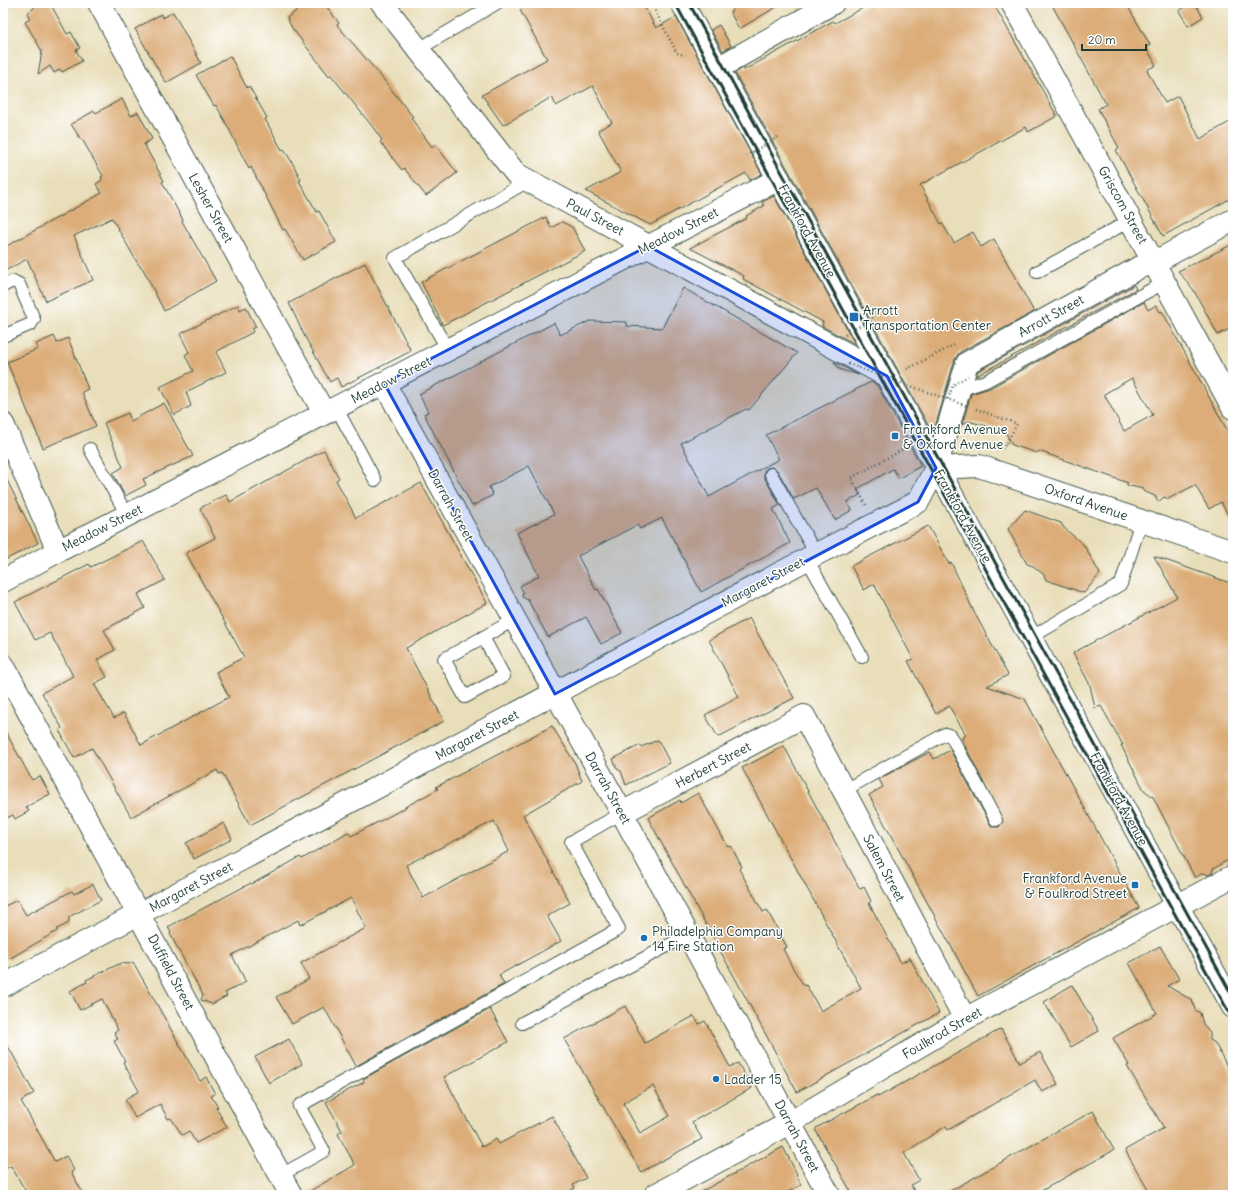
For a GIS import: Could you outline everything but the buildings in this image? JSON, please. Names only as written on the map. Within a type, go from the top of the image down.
[{"type":"street","name":"Lesher Street","points":[[99,3],[330,410]]},
{"type":"street","name":"Frankford Avenue","points":[[682,3],[779,179],[897,372],[936,468],[1233,1007]]},
{"type":"street","points":[[718,68],[833,3]]},
{"type":"street","name":"Griscom Street","points":[[1012,3],[1155,262],[1233,408]]},
{"type":"street","name":"Paul Street","points":[[389,5],[418,49],[516,174],[648,246],[897,372]]},
{"type":"street","name":"Meadow Street","points":[[3,581],[127,515],[779,179]]},
{"type":"street","name":"Arrott Street","points":[[936,468],[967,363],[1138,268],[1155,262],[1233,220]]},
{"type":"street","name":"Darrah Street","points":[[384,383],[622,813],[829,1195]]},
{"type":"street","points":[[3,424],[58,551]]},
{"type":"street","name":"Oxford Avenue","points":[[936,468],[980,466],[1233,552]]},
{"type":"street","name":"Margaret Street","points":[[3,986],[811,557],[918,502],[936,468]]},
{"type":"street","name":"Duffield Street","points":[[3,665],[140,914],[291,1195]]},
{"type":"street","name":"Herbert Street","points":[[622,813],[804,716]]},
{"type":"street","name":"Salem Street","points":[[804,716],[965,1019]]},
{"type":"street","name":"Foulkrod Street","points":[[654,1195],[789,1122],[965,1019],[1233,876]]},
{"type":"lane","points":[[418,49],[497,3]]},
{"type":"lane","points":[[448,350],[395,258],[528,181]]},
{"type":"lane","points":[[1037,272],[1131,220]]},
{"type":"lane","points":[[3,286],[13,281],[19,284],[34,319],[31,324],[3,336]]},
{"type":"lane","points":[[959,389],[986,381],[1165,282]]},
{"type":"lane","points":[[330,410],[375,480]]},
{"type":"lane","points":[[90,449],[127,515]]},
{"type":"lane","points":[[771,474],[862,657]]},
{"type":"lane","points":[[1030,638],[1122,584],[1142,521]]},
{"type":"lane","points":[[483,637],[504,676],[465,697],[444,659],[483,637],[514,620]]},
{"type":"lane","points":[[843,791],[945,734],[951,736],[996,820]]},
{"type":"lane","points":[[280,1175],[324,1151],[299,1106],[619,929],[570,842],[622,813]]},
{"type":"lane","points":[[522,1023],[688,935]]},
{"type":"path","points":[[654,3],[653,7],[677,52],[686,56]]},
{"type":"path","points":[[746,156],[778,137]]},
{"type":"path","points":[[845,335],[874,317]]},
{"type":"path","points":[[897,372],[956,343]]},
{"type":"path","points":[[848,364],[959,389]]},
{"type":"path","points":[[959,389],[952,385],[1017,424],[1003,449]]},
{"type":"path","points":[[876,523],[851,478],[903,450]]},
{"type":"highlighted area","points":[[648,246],[887,376],[936,468],[918,502],[555,694],[384,383]]},
{"type":"railway","points":[[675,3],[1233,1020]]},
{"type":"railway","points":[[689,3],[1233,997]]},
{"type":"place","name":"Arrott Transportation Center","points":[[854,317]]},
{"type":"place","name":"Frankford Avenue & Oxford Avenue","points":[[895,436]]},
{"type":"place","name":"Frankford Avenue & Foulkrod Street","points":[[1135,885]]},
{"type":"place","name":"Philadelphia Company 14 Fire Station","points":[[644,938]]},
{"type":"place","name":"Ladder 15","points":[[716,1079]]}]
